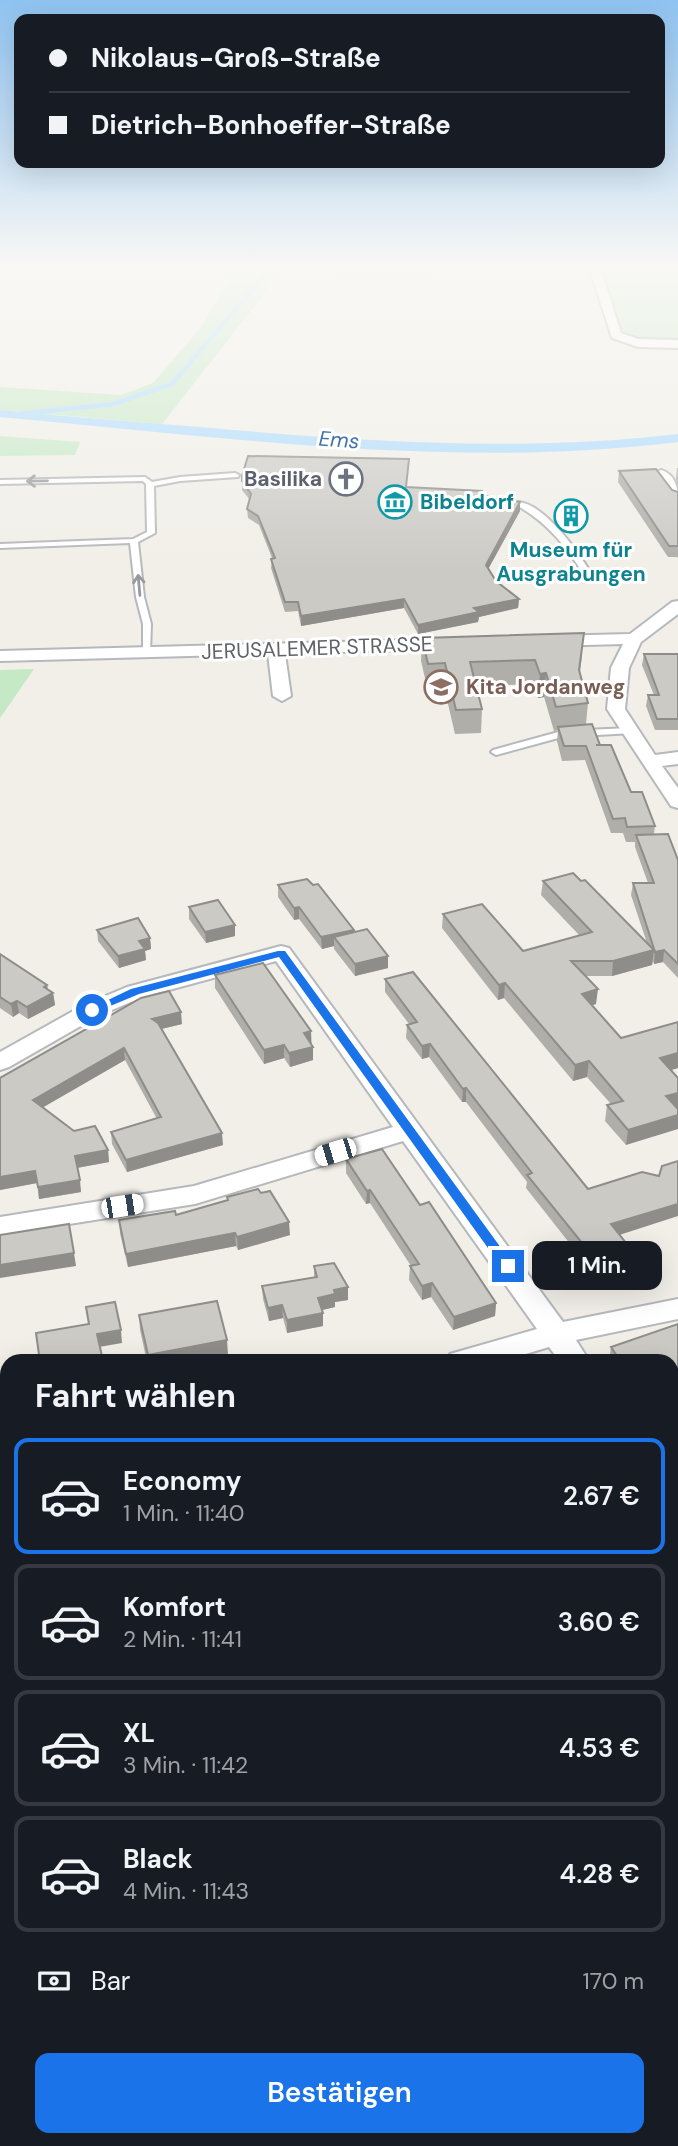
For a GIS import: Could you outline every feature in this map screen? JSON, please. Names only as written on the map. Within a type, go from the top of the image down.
[{"type":"street","points":[[661,474],[678,496]]},
{"type":"street","points":[[678,606],[635,639],[620,668],[616,709],[678,802]]},
{"type":"street","points":[[538,642],[635,639]]},
{"type":"street","name":"JERUSALEMER STRASSE","points":[[0,656],[469,644]]},
{"type":"street","points":[[276,649],[282,696]]},
{"type":"street","points":[[649,762],[678,758]]},
{"type":"street","points":[[0,1062],[92,1010],[135,992],[281,953],[570,1354]]},
{"type":"street","points":[[0,1226],[195,1195],[411,1130]]},
{"type":"street","points":[[487,1354],[556,1334],[678,1309]]},
{"type":"lane","points":[[150,484],[235,475]]},
{"type":"lane","points":[[0,482],[145,479],[150,484],[151,533],[134,541],[0,546]]},
{"type":"lane","points":[[521,505],[556,531],[579,556],[588,575]]},
{"type":"lane","points":[[134,541],[140,597],[147,624],[147,652]]},
{"type":"lane","points":[[496,752],[562,734],[630,731]]},
{"type":"green space","points":[[164,370],[204,370],[162,424],[0,410],[0,387],[121,395],[153,383]]},
{"type":"green space","points":[[0,436],[80,442],[75,455],[0,456]]},
{"type":"green space","points":[[34,669],[0,718],[0,670]]},
{"type":"water","name":"Ems","points":[[0,410],[387,441],[562,443],[678,434],[678,442],[594,450],[424,452],[254,441],[0,417]]},
{"type":"building","points":[[248,456],[409,459],[406,487],[482,491],[481,495],[520,502],[486,565],[496,581],[519,599],[474,608],[479,612],[418,625],[404,599],[301,616],[298,602],[285,602],[271,559],[275,558],[258,516],[247,509],[251,494],[242,481],[242,476]]},
{"type":"building","points":[[656,469],[672,490],[678,492],[678,546],[669,546],[619,471]]},
{"type":"building","points":[[584,633],[579,670],[588,703],[556,707],[546,673],[540,674],[535,660],[470,662],[482,709],[456,710],[445,663],[428,664],[422,638]]},
{"type":"building","points":[[644,654],[678,654],[678,719],[657,719],[648,695],[659,695]]},
{"type":"building","points":[[592,724],[600,745],[611,745],[631,792],[642,792],[655,826],[627,827],[625,818],[613,819],[586,746],[564,746],[558,727]]},
{"type":"building","points":[[668,834],[678,860],[678,964],[664,950],[655,952],[633,883],[654,883],[636,835]]},
{"type":"building","points":[[573,873],[581,881],[585,880],[654,950],[613,961],[571,961],[598,989],[582,994],[621,1038],[678,1022],[678,1053],[660,1058],[678,1078],[678,1093],[666,1096],[678,1109],[678,1115],[628,1130],[607,1105],[623,1101],[589,1061],[575,1065],[505,983],[499,985],[443,914],[482,904],[523,951],[592,932],[543,881]]},
{"type":"building","points":[[307,879],[313,885],[318,884],[354,930],[321,937],[299,907],[294,908],[278,885]]},
{"type":"building","points":[[218,900],[235,925],[205,932],[189,907]]},
{"type":"building","points":[[138,918],[150,938],[139,941],[145,949],[118,956],[97,930]]},
{"type":"building","points":[[367,929],[388,956],[355,964],[334,937]]},
{"type":"building","points":[[0,954],[47,985],[44,987],[53,993],[27,1007],[17,1001],[11,1004],[0,997]]},
{"type":"building","points":[[263,963],[311,1031],[304,1033],[313,1047],[289,1053],[284,1045],[264,1050],[215,975]]},
{"type":"building","points":[[413,972],[588,1189],[642,1172],[659,1176],[662,1166],[678,1161],[678,1204],[611,1224],[634,1253],[599,1264],[527,1175],[532,1173],[466,1088],[463,1089],[430,1044],[422,1046],[407,1025],[417,1022],[385,979]]},
{"type":"building","points":[[169,991],[181,1012],[152,1019],[158,1023],[222,1133],[126,1160],[111,1132],[161,1117],[124,1048],[33,1100],[74,1131],[95,1126],[108,1150],[75,1156],[80,1180],[38,1187],[35,1171],[0,1177],[0,1078],[141,998]]},
{"type":"building","points":[[382,1149],[420,1205],[429,1202],[496,1303],[454,1317],[432,1283],[422,1286],[410,1266],[419,1264],[346,1159]]},
{"type":"building","points":[[258,1189],[261,1193],[270,1191],[289,1222],[237,1237],[235,1233],[126,1254],[119,1220],[175,1211],[176,1215]]},
{"type":"building","points":[[69,1224],[74,1253],[0,1265],[0,1235]]},
{"type":"building","points":[[334,1263],[348,1287],[318,1298],[323,1313],[287,1320],[282,1305],[268,1308],[262,1286],[317,1277],[314,1266]]},
{"type":"building","points":[[217,1301],[227,1340],[148,1354],[139,1315]]},
{"type":"building","points":[[115,1302],[121,1330],[97,1334],[102,1354],[39,1354],[36,1333],[89,1324],[86,1307]]},
{"type":"building","points":[[678,1324],[678,1354],[616,1354],[611,1347]]},
{"type":"waterway","points":[[19,414],[113,404],[172,384],[184,370]]},
{"type":"place","name":"Basilika","points":[[346,479]]},
{"type":"place","name":"Bibeldorf","points":[[395,502]]},
{"type":"place","name":"Museum für Ausgrabungen","points":[[571,516]]},
{"type":"place","name":"Kita Jordanweg","points":[[441,687]]},
{"type":"route","points":[[92,1010],[135,992],[281,953],[508,1266]]}]
